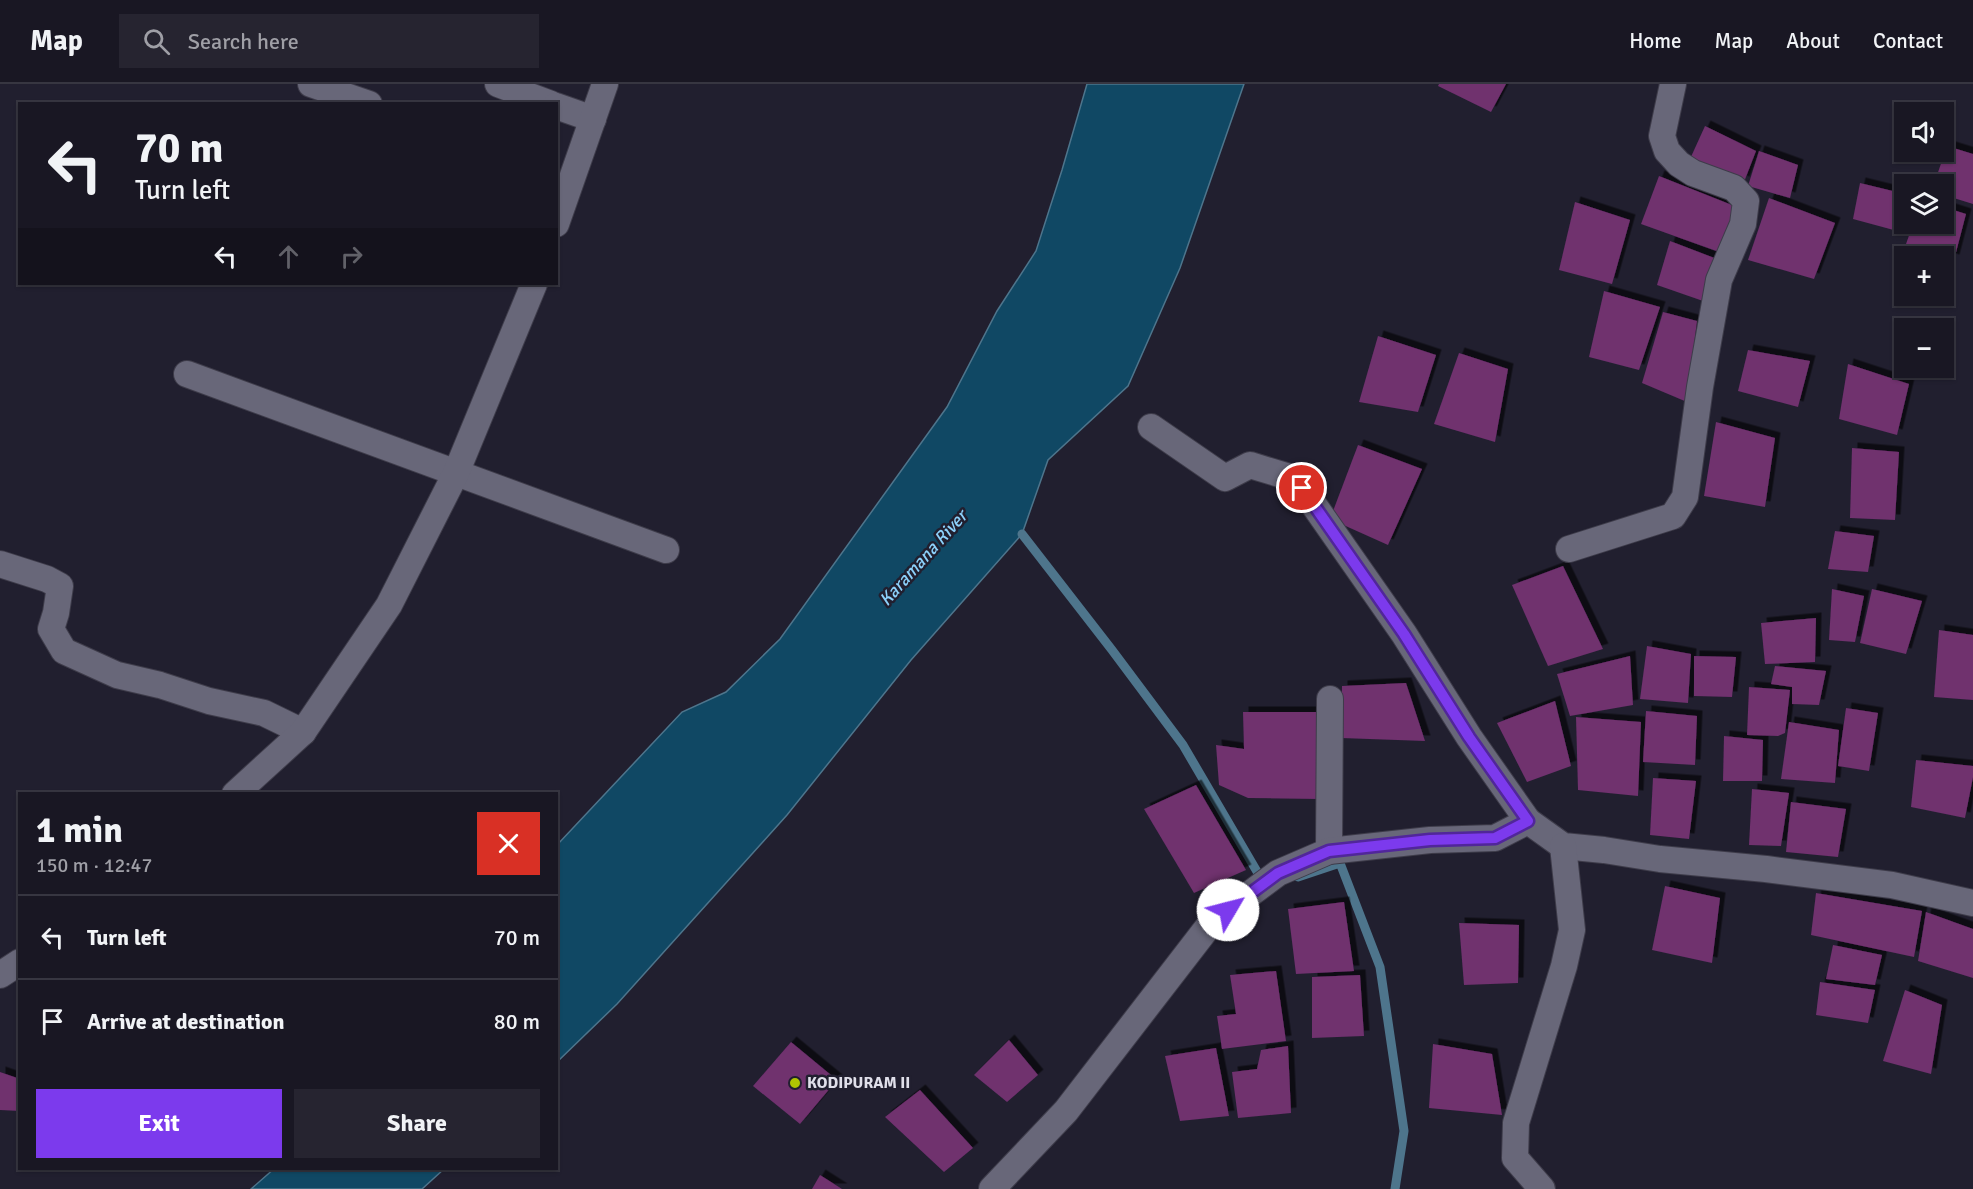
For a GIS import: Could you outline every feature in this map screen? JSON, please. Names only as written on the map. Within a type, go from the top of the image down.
[{"type":"street","points":[[311,84],[363,102]]},
{"type":"street","points":[[498,84],[546,102]]},
{"type":"street","points":[[558,213],[566,169],[593,119],[605,84]]},
{"type":"street","points":[[1569,549],[1673,516],[1684,497],[1719,280],[1743,224],[1746,201],[1734,188],[1693,173],[1679,164],[1667,150],[1662,136],[1671,85]]},
{"type":"street","points":[[558,107],[593,119]]},
{"type":"street","points":[[237,792],[303,732],[389,605],[456,473],[534,285]]},
{"type":"street","points":[[187,374],[666,550]]},
{"type":"street","points":[[1151,427],[1225,478],[1250,465],[1286,476],[1302,488],[1404,634],[1469,737],[1528,821],[1563,846],[1892,885],[1973,903]]},
{"type":"street","points":[[0,564],[47,579],[60,586],[51,629],[64,651],[117,675],[160,685],[209,701],[264,713],[303,732]]},
{"type":"street","points":[[1329,851],[1330,699]]},
{"type":"street","points":[[992,1189],[1066,1110],[1211,923],[1278,873],[1329,851],[1430,840],[1495,838],[1528,821]]},
{"type":"street","points":[[1542,1189],[1515,1158],[1516,1123],[1564,966],[1572,930],[1563,846]]},
{"type":"street","points":[[0,975],[18,963]]},
{"type":"water","name":"Karamana River","points":[[1087,84],[1244,84],[1180,268],[1128,386],[1048,460],[1022,534],[911,660],[787,815],[617,1004],[558,1061],[558,844],[682,712],[726,692],[780,639],[947,407],[997,311],[1036,251]]},
{"type":"water","points":[[273,1170],[443,1170],[422,1189],[251,1189]]},
{"type":"building","points":[[1439,84],[1506,84],[1491,112],[1438,86]]},
{"type":"building","points":[[1705,126],[1756,151],[1744,182],[1690,159]]},
{"type":"building","points":[[1954,148],[1973,154],[1973,204],[1954,198],[1954,174],[1937,174],[1942,162],[1954,162]]},
{"type":"building","points":[[1759,151],[1798,165],[1790,198],[1748,186]]},
{"type":"building","points":[[1659,176],[1737,207],[1722,253],[1641,224]]},
{"type":"building","points":[[1860,183],[1894,191],[1894,230],[1853,219]]},
{"type":"building","points":[[1769,198],[1835,223],[1814,279],[1748,260]]},
{"type":"building","points":[[1575,202],[1630,220],[1612,284],[1559,270]]},
{"type":"building","points":[[1954,210],[1966,214],[1954,260],[1954,246],[1906,244],[1910,234],[1954,234]]},
{"type":"building","points":[[1670,241],[1717,259],[1703,301],[1657,285]]},
{"type":"building","points":[[1604,291],[1660,307],[1639,370],[1589,357]]},
{"type":"building","points":[[1663,312],[1697,321],[1687,402],[1642,383]]},
{"type":"building","points":[[1378,336],[1436,355],[1418,412],[1359,402]]},
{"type":"building","points":[[1748,350],[1810,361],[1798,407],[1738,391]]},
{"type":"building","points":[[1459,353],[1508,369],[1495,442],[1434,424]]},
{"type":"building","points":[[1848,364],[1909,384],[1897,435],[1839,419]]},
{"type":"building","points":[[1716,422],[1775,438],[1765,507],[1704,496]]},
{"type":"building","points":[[1358,445],[1422,469],[1388,545],[1330,519]]},
{"type":"building","points":[[1852,448],[1899,452],[1895,520],[1850,518]]},
{"type":"building","points":[[1835,531],[1874,536],[1868,572],[1828,569]]},
{"type":"building","points":[[1563,566],[1603,649],[1548,666],[1512,585]]},
{"type":"building","points":[[1832,589],[1864,596],[1855,642],[1829,640]]},
{"type":"building","points":[[1872,589],[1922,601],[1906,654],[1860,643]]},
{"type":"building","points":[[1816,618],[1815,662],[1765,664],[1761,623]]},
{"type":"building","points":[[1939,630],[1973,635],[1973,700],[1934,697]]},
{"type":"building","points":[[1647,646],[1691,654],[1688,703],[1640,699]]},
{"type":"building","points":[[1630,656],[1633,705],[1570,716],[1557,674]]},
{"type":"building","points":[[1694,656],[1736,657],[1732,697],[1694,696]]},
{"type":"building","points":[[1775,666],[1826,671],[1819,705],[1792,704],[1792,687],[1771,684]]},
{"type":"building","points":[[1406,683],[1425,741],[1341,738],[1342,686]]},
{"type":"building","points":[[1749,687],[1790,690],[1785,733],[1778,736],[1747,735]]},
{"type":"building","points":[[1555,701],[1571,766],[1527,782],[1497,723]]},
{"type":"building","points":[[1846,708],[1878,713],[1869,771],[1838,766]]},
{"type":"building","points":[[1646,711],[1697,716],[1695,765],[1643,762]]},
{"type":"building","points":[[1243,712],[1319,712],[1319,799],[1248,798],[1219,785],[1216,745],[1244,749]]},
{"type":"building","points":[[1576,717],[1641,722],[1638,796],[1578,790]]},
{"type":"building","points":[[1789,722],[1839,730],[1835,783],[1781,779]]},
{"type":"building","points":[[1724,736],[1763,740],[1762,781],[1723,781]]},
{"type":"building","points":[[1916,760],[1973,766],[1965,818],[1911,807]]},
{"type":"building","points":[[1653,778],[1696,781],[1689,839],[1650,835]]},
{"type":"building","points":[[1196,785],[1246,870],[1194,893],[1144,809]]},
{"type":"building","points":[[1752,789],[1789,793],[1781,846],[1749,845]]},
{"type":"building","points":[[1791,802],[1846,809],[1838,857],[1786,852]]},
{"type":"building","points":[[1665,886],[1720,898],[1712,963],[1652,950]]},
{"type":"building","points":[[1816,893],[1922,911],[1914,957],[1811,935]]},
{"type":"building","points":[[1344,902],[1354,971],[1296,974],[1288,909]]},
{"type":"building","points":[[1926,912],[1973,929],[1973,978],[1918,961]]},
{"type":"building","points":[[1459,923],[1519,925],[1518,983],[1464,985]]},
{"type":"building","points":[[1833,945],[1882,955],[1875,985],[1826,979]]},
{"type":"building","points":[[1276,971],[1286,1041],[1222,1049],[1217,1016],[1236,1014],[1230,975]]},
{"type":"building","points":[[1360,975],[1364,1036],[1312,1038],[1312,977]]},
{"type":"building","points":[[1820,982],[1875,990],[1868,1023],[1816,1015]]},
{"type":"building","points":[[1905,990],[1942,1005],[1931,1074],[1883,1061]]},
{"type":"building","points":[[1009,1040],[1038,1075],[1007,1102],[974,1075]]},
{"type":"building","name":"KODIPURAM II","points":[[791,1042],[837,1080],[800,1124],[753,1086]]},
{"type":"building","points":[[1433,1044],[1492,1054],[1502,1115],[1429,1108]]},
{"type":"building","points":[[1288,1046],[1291,1113],[1238,1118],[1232,1072],[1257,1069],[1261,1050]]},
{"type":"building","points":[[1216,1048],[1229,1116],[1180,1121],[1165,1056]]},
{"type":"building","points":[[0,1072],[18,1078],[18,1111],[0,1110]]},
{"type":"building","points":[[920,1090],[973,1148],[944,1172],[885,1117]]},
{"type":"building","points":[[820,1175],[842,1189],[812,1189]]},
{"type":"waterway","points":[[1022,534],[1183,745],[1259,875]]},
{"type":"waterway","points":[[1298,877],[1340,863],[1380,967],[1404,1131],[1395,1189]]},
{"type":"place","name":"KODIPURAM II","points":[[795,1083]]},
{"type":"route","points":[[1228,910],[1278,873],[1329,851],[1430,840],[1495,838],[1528,821],[1469,737],[1404,634],[1302,488]]}]
